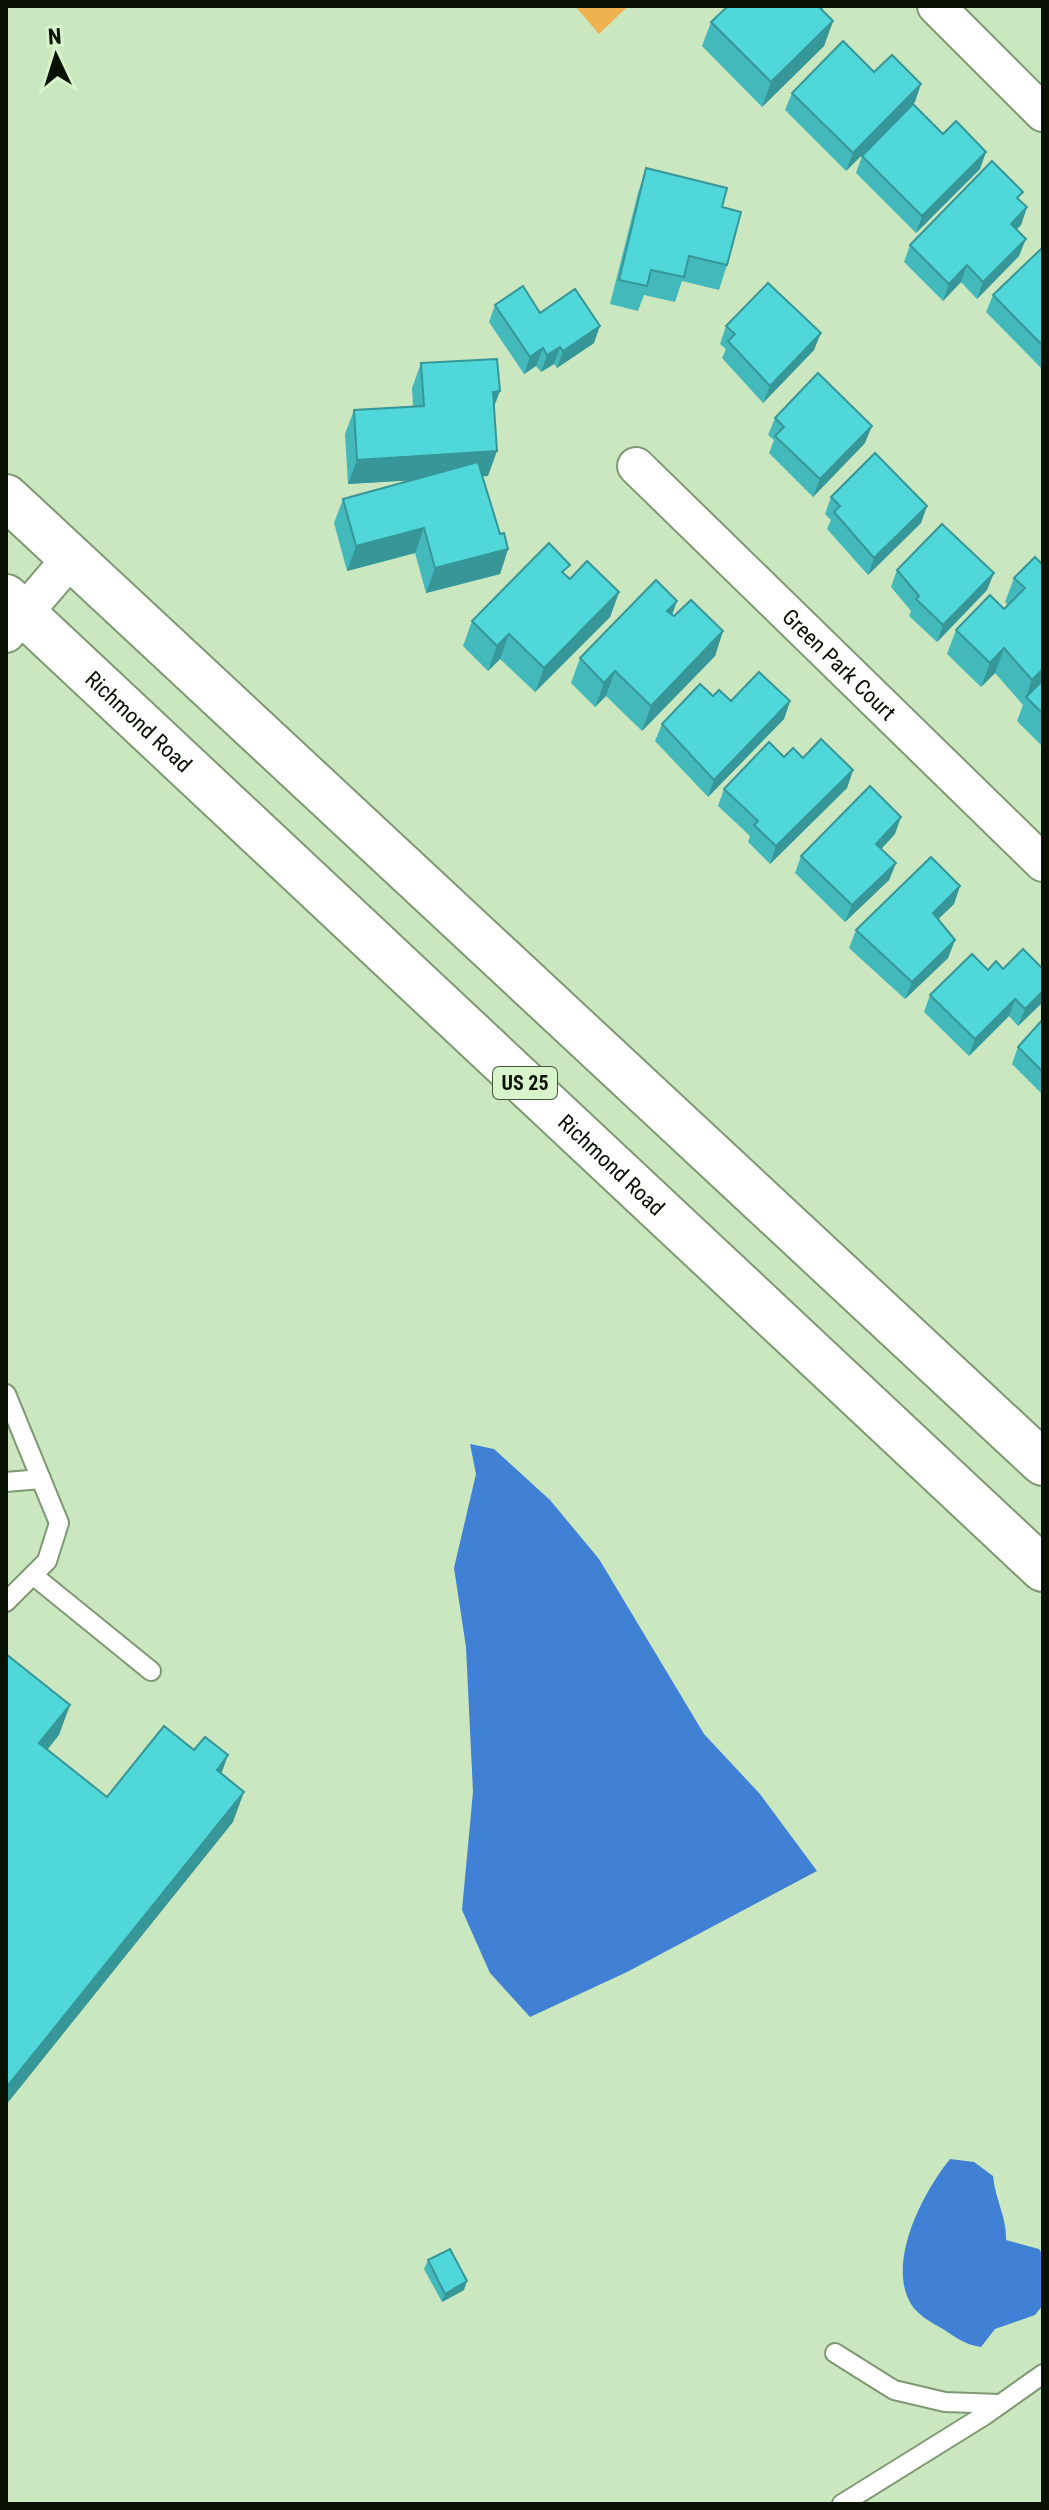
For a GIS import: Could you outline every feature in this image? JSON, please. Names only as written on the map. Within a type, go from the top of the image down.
[{"type":"highway","points":[[6,497],[1043,1463]]},
{"type":"highway","name":"Richmond Road","points":[[12,615],[1043,1569]]},
{"type":"street","points":[[936,6],[1043,113]]},
{"type":"street","name":"Green Park Court","points":[[636,466],[1043,863]]},
{"type":"street","points":[[12,615],[71,558]]},
{"type":"lane","points":[[6,1394],[59,1523],[47,1561],[6,1602]]},
{"type":"lane","points":[[6,1482],[41,1479]]},
{"type":"lane","points":[[34,1576],[151,1671]]},
{"type":"lane","points":[[835,2353],[894,2390],[945,2402],[1000,2404]]},
{"type":"lane","points":[[842,2504],[1043,2374]]},
{"type":"shaded area","points":[[575,6],[628,6],[599,34]]},
{"type":"water","points":[[470,1444],[494,1449],[550,1500],[599,1559],[704,1734],[760,1794],[817,1871],[627,1972],[530,2017],[490,1973],[462,1910],[473,1792],[466,1647],[454,1568],[476,1474]]},
{"type":"water","points":[[950,2159],[974,2162],[993,2176],[1006,2240],[1039,2249],[1043,2255],[1043,2305],[1035,2315],[995,2329],[981,2347],[960,2340],[923,2317],[913,2307],[905,2290],[903,2271],[910,2230],[929,2190]]},
{"type":"building","points":[[728,6],[818,6],[833,21],[771,82],[711,22]]},
{"type":"building","points":[[843,41],[874,72],[892,55],[921,84],[853,153],[792,93]]},
{"type":"building","points":[[913,104],[943,134],[956,121],[986,152],[922,216],[862,156]]},
{"type":"building","points":[[992,161],[1023,192],[1017,198],[1027,207],[1011,224],[1026,239],[983,282],[967,265],[949,284],[910,245]]},
{"type":"building","points":[[646,168],[727,188],[722,207],[741,212],[727,265],[689,256],[684,277],[651,270],[647,286],[619,280]]},
{"type":"building","points":[[1043,247],[1043,346],[993,295]]},
{"type":"building","points":[[768,283],[821,333],[770,386],[728,341],[735,334],[726,326]]},
{"type":"building","points":[[523,286],[540,313],[575,289],[600,326],[563,351],[560,347],[547,355],[543,348],[530,357],[495,305]]},
{"type":"building","points":[[497,359],[500,391],[493,392],[497,451],[357,460],[354,410],[424,406],[421,363]]},
{"type":"building","points":[[818,373],[872,426],[820,479],[775,436],[784,427],[775,418]]},
{"type":"building","points":[[875,453],[927,506],[874,558],[834,512],[840,506],[831,497]]},
{"type":"building","points":[[478,462],[500,534],[504,533],[508,549],[435,568],[424,528],[356,546],[343,499]]},
{"type":"building","points":[[942,524],[994,573],[943,625],[916,599],[919,596],[897,570]]},
{"type":"building","points":[[549,543],[570,565],[562,572],[570,579],[587,561],[619,592],[544,668],[509,634],[497,646],[472,621]]},
{"type":"building","points":[[1035,557],[1043,565],[1043,669],[1032,680],[1004,648],[990,663],[956,630],[990,595],[1004,609],[1025,588],[1014,578]]},
{"type":"building","points":[[656,580],[677,601],[667,611],[674,616],[691,600],[723,631],[651,706],[615,671],[604,683],[580,658]]},
{"type":"building","points":[[759,672],[790,701],[714,780],[662,724],[700,684],[713,696],[719,690],[731,701]]},
{"type":"building","points":[[1043,680],[1043,714],[1026,697]]},
{"type":"building","points":[[821,739],[853,770],[776,846],[754,825],[758,821],[724,789],[769,742],[784,757],[793,748],[803,758]]},
{"type":"building","points":[[870,786],[901,817],[876,844],[896,863],[852,905],[801,856]]},
{"type":"building","points":[[931,857],[960,886],[933,913],[955,940],[912,982],[856,930]]},
{"type":"building","points":[[1023,949],[1043,969],[1043,991],[1025,1009],[1015,999],[975,1039],[930,995],[972,954],[988,970],[996,961],[1003,969]]},
{"type":"building","points":[[1043,1019],[1043,1072],[1018,1047]]},
{"type":"building","points":[[6,1654],[70,1705],[39,1743],[107,1797],[164,1726],[194,1750],[205,1737],[228,1755],[217,1770],[244,1792],[6,2088]]},
{"type":"building","points":[[450,2249],[467,2281],[445,2294],[428,2260]]}]
